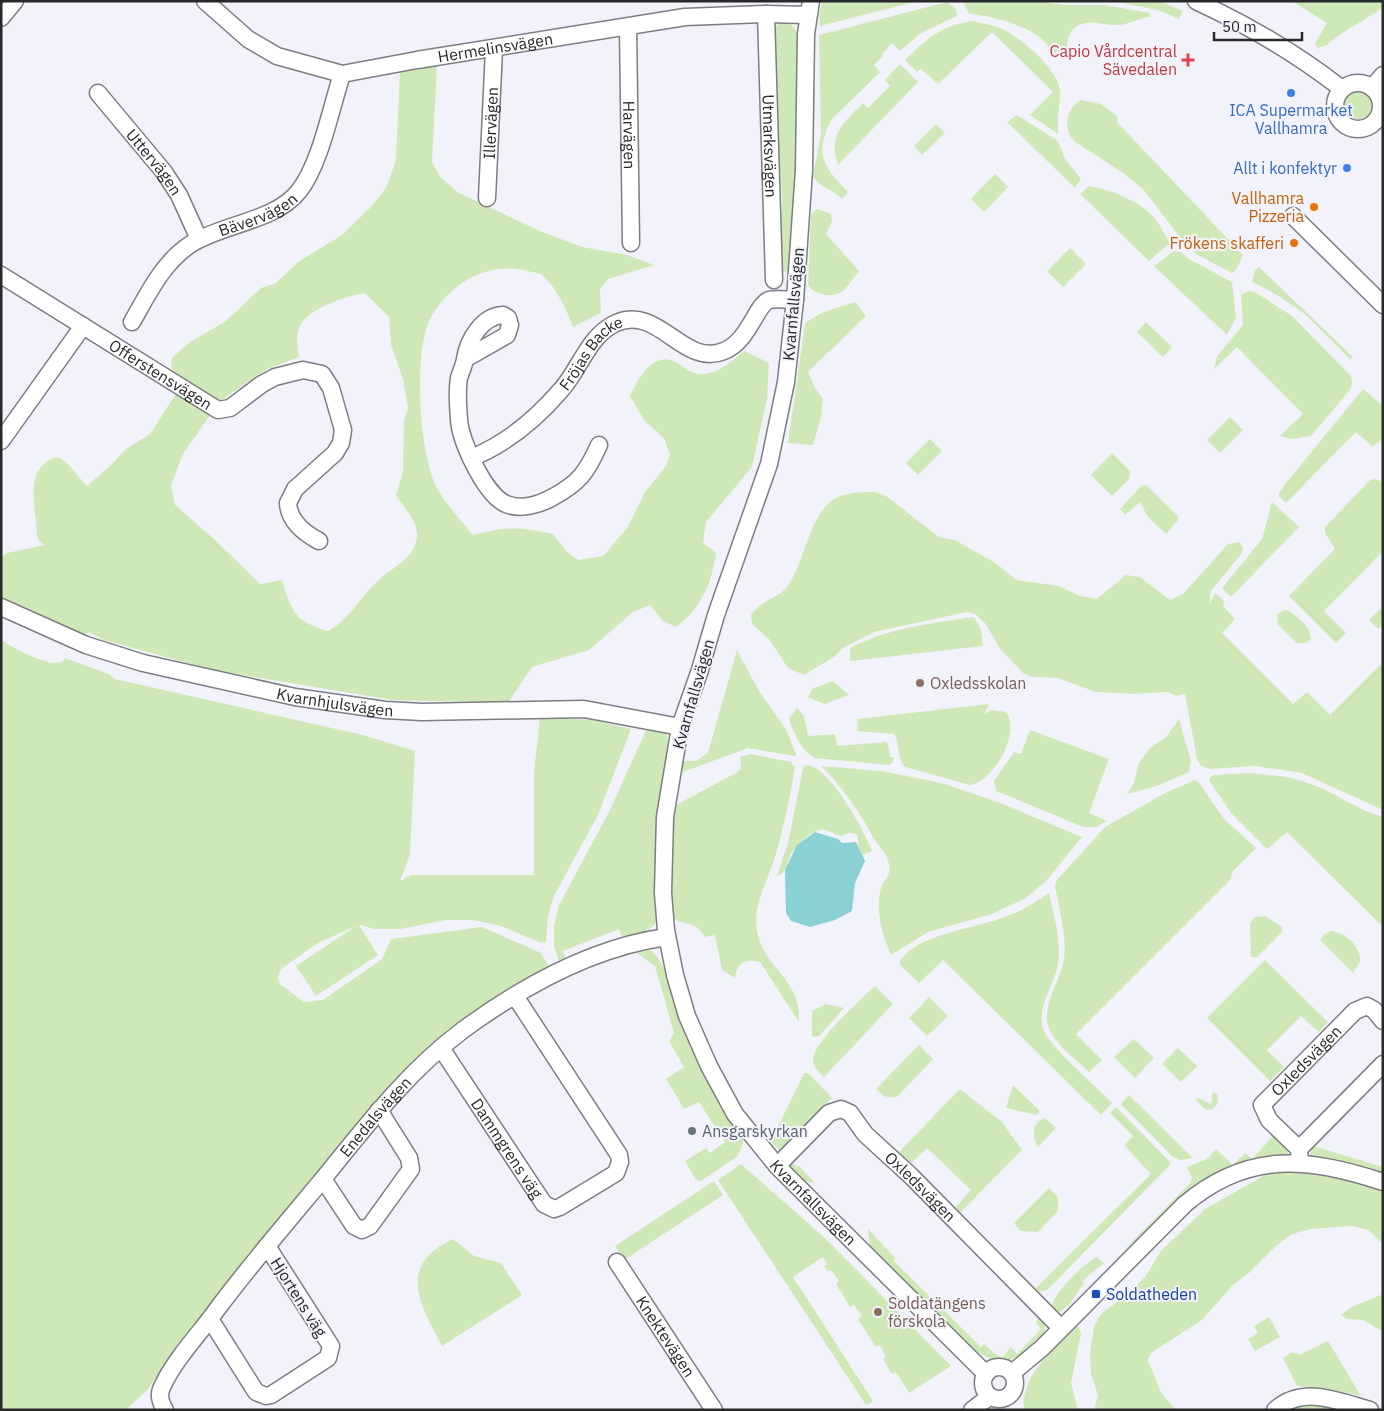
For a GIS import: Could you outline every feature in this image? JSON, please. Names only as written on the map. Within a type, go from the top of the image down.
[{"type":"street","points":[[1,18],[15,1]]},
{"type":"street","name":"Hermelinsvägen","points":[[205,1],[248,39],[270,52],[292,62],[342,74],[417,60],[686,17],[766,14],[809,8]]},
{"type":"street","points":[[1196,1],[1261,34],[1321,73],[1342,90]]},
{"type":"street","name":"Kvarnfallsvägen","points":[[809,8],[804,170],[795,300],[786,382],[769,464],[716,615],[700,670],[680,727],[664,817],[663,893],[667,937],[687,1016],[708,1066],[736,1114],[777,1166],[986,1374]]},
{"type":"street","name":"Utmarksvägen","points":[[766,14],[774,280]]},
{"type":"street","name":"Harvägen","points":[[628,26],[631,243]]},
{"type":"street","name":"Illervägen","points":[[487,198],[494,49]]},
{"type":"street","name":"Bävervägen","points":[[132,322],[164,270],[182,250],[199,239],[287,204],[299,191],[312,171],[342,74]]},
{"type":"street","points":[[1372,88],[1383,76]]},
{"type":"street","points":[[1357,83],[1372,88],[1380,103],[1379,123],[1360,128],[1348,126],[1340,121],[1335,105],[1342,90],[1357,83]]},
{"type":"street","name":"Uttervägen","points":[[98,93],[171,182],[199,239]]},
{"type":"street","points":[[1293,216],[1383,306]]},
{"type":"street","name":"Offerstensvägen","points":[[1,275],[218,410],[230,408],[275,377],[303,370],[322,374],[330,384],[334,397],[343,430],[341,443],[335,453],[295,489],[288,503],[293,519],[302,530],[319,541]]},
{"type":"street","name":"Fröjas Backe","points":[[471,458],[491,450],[530,421],[562,389],[596,338],[606,328],[618,322],[633,320],[651,322],[694,351],[715,353],[724,351],[740,340],[765,303],[774,300],[795,300]]},
{"type":"street","points":[[3,434],[83,326]]},
{"type":"street","points":[[465,359],[459,379],[459,421],[471,458],[496,495],[504,503],[517,507],[541,504],[576,483],[589,468],[599,445]]},
{"type":"street","name":"Kvarnhjulsvägen","points":[[1,607],[86,645],[142,663],[295,697],[385,710],[422,712],[584,709],[680,727]]},
{"type":"street","name":"Enedalsvägen","points":[[165,1410],[160,1392],[163,1384],[210,1319],[267,1246],[379,1110],[441,1048],[465,1029],[556,972],[599,954],[638,942],[667,937]]},
{"type":"street","name":"Dammgrens väg","points":[[441,1048],[538,1196],[549,1207],[560,1207],[616,1173],[620,1162],[619,1155],[515,996]]},
{"type":"street","name":"Oxledsvägen","points":[[1300,1156],[1269,1120],[1262,1105],[1355,1011],[1367,1006],[1374,1010],[1383,1021]]},
{"type":"street","points":[[1300,1156],[1383,1064]]},
{"type":"street","points":[[323,1179],[354,1226],[362,1230],[370,1226],[410,1175],[412,1169],[409,1158],[379,1110]]},
{"type":"street","name":"Oxledsvägen","points":[[777,1166],[829,1113],[835,1110],[845,1110],[871,1140],[911,1176],[1061,1328]]},
{"type":"street","points":[[1012,1373],[1061,1328],[1195,1196],[1218,1182],[1244,1172],[1300,1156],[1383,1182]]},
{"type":"street","name":"Hjortens väg","points":[[210,1319],[256,1392],[260,1395],[271,1395],[328,1358],[331,1346],[267,1246]]},
{"type":"street","name":"Knektevägen","points":[[617,1262],[714,1410]]},
{"type":"street","points":[[999,1367],[1006,1368],[1012,1373],[1015,1386],[1009,1404],[989,1397],[983,1386],[986,1374],[999,1367]]},
{"type":"street","points":[[1275,1410],[1302,1396],[1331,1398],[1370,1410]]},
{"type":"street","points":[[972,1410],[989,1397]]},
{"type":"green space","points":[[823,1],[918,1],[820,26],[819,14]]},
{"type":"green space","points":[[963,1],[1036,1],[1064,5],[1106,5],[1150,13],[1150,17],[1119,25],[1089,23],[1076,26],[1068,40],[1064,59],[1035,34],[1019,26],[1003,20],[969,14]]},
{"type":"green space","points":[[1112,1],[1159,1],[1183,11],[1179,19],[1158,10]]},
{"type":"green space","points":[[1292,1],[1383,1],[1383,8],[1339,35],[1327,45],[1317,48],[1315,43],[1327,23]]},
{"type":"green space","points":[[947,2],[956,9],[957,16],[921,33],[900,51],[892,43],[874,65],[880,72],[832,119],[826,131],[822,151],[827,167],[848,192],[842,199],[819,183],[813,176],[821,134],[819,35]]},
{"type":"green space","points":[[783,20],[789,21],[797,32],[798,164],[789,271],[781,272],[782,200],[772,30]]},
{"type":"green space","points":[[974,21],[997,27],[1020,40],[1038,56],[1053,74],[1060,91],[1058,134],[1030,115],[1053,92],[992,32],[938,84],[921,69],[917,72],[905,60],[921,45],[944,29]]},
{"type":"green space","points":[[900,64],[918,82],[838,165],[835,145],[839,130],[863,103],[868,108],[890,86],[885,80]]},
{"type":"green space","points":[[437,65],[432,162],[441,178],[459,193],[540,231],[582,247],[627,255],[654,265],[608,279],[600,289],[601,313],[573,327],[560,299],[547,280],[540,274],[524,270],[510,268],[482,273],[457,286],[438,307],[430,319],[421,355],[420,405],[426,454],[438,490],[450,508],[473,535],[513,528],[531,530],[553,534],[567,552],[578,560],[603,556],[627,528],[645,492],[666,466],[670,455],[664,438],[644,420],[630,396],[645,370],[657,361],[664,359],[675,361],[695,373],[711,373],[735,359],[744,351],[769,363],[767,399],[752,467],[706,522],[703,543],[716,553],[712,575],[699,604],[676,627],[663,621],[650,605],[633,612],[589,650],[532,667],[508,703],[393,700],[218,671],[103,640],[89,632],[82,636],[1,597],[1,557],[7,553],[45,545],[37,535],[33,492],[34,483],[41,467],[48,461],[58,457],[70,466],[87,486],[126,449],[150,434],[184,381],[171,368],[172,358],[190,342],[226,321],[261,288],[276,283],[298,262],[342,235],[373,205],[387,186],[396,160],[400,70]],"holes":[[[365,293],[389,317],[391,345],[403,379],[408,408],[404,420],[403,471],[396,496],[416,526],[417,537],[408,556],[380,579],[350,613],[328,631],[308,623],[296,614],[282,580],[260,584],[213,538],[175,505],[171,485],[183,454],[220,401],[267,369],[299,357],[297,341],[300,326],[311,314],[319,308],[339,300]]]},
{"type":"green space","points":[[1358,91],[1368,95],[1372,105],[1368,115],[1358,119],[1348,115],[1344,105],[1348,95]]},
{"type":"green space","points":[[1080,100],[1101,104],[1117,116],[1117,122],[1243,255],[1236,270],[1232,273],[1198,255],[1186,245],[1143,189],[1123,173],[1074,141],[1070,136],[1067,124],[1069,113]]},
{"type":"green space","points":[[1017,115],[1058,141],[1065,159],[1081,179],[1075,188],[1007,122]]},
{"type":"green space","points":[[936,124],[945,133],[922,155],[914,146]]},
{"type":"green space","points":[[995,174],[1008,187],[984,212],[971,199]]},
{"type":"green space","points":[[1089,186],[1116,193],[1142,207],[1157,222],[1170,243],[1149,261],[1080,194]]},
{"type":"green space","points":[[817,209],[831,214],[832,221],[826,234],[859,271],[845,289],[840,293],[831,295],[817,293],[808,284],[811,214]]},
{"type":"green space","points":[[1070,248],[1086,264],[1063,287],[1047,271]]},
{"type":"green space","points":[[1174,251],[1181,252],[1189,259],[1232,282],[1236,318],[1227,335],[1154,266]]},
{"type":"green space","points":[[1259,267],[1353,357],[1350,359],[1306,315],[1279,296],[1252,282],[1255,270]]},
{"type":"green space","points":[[1249,291],[1255,292],[1292,316],[1351,376],[1352,384],[1350,390],[1311,436],[1291,439],[1280,436],[1303,414],[1237,347],[1214,369],[1217,356],[1243,325],[1241,295]]},
{"type":"green space","points":[[855,302],[866,316],[808,372],[815,388],[823,399],[821,417],[813,445],[788,443],[805,323],[821,313]]},
{"type":"green space","points":[[1146,322],[1172,347],[1163,357],[1137,332]]},
{"type":"green space","points":[[1363,389],[1383,406],[1383,441],[1381,440],[1373,447],[1356,432],[1286,503],[1278,495],[1286,483]]},
{"type":"green space","points":[[1230,417],[1243,430],[1220,453],[1207,440]]},
{"type":"green space","points":[[930,439],[942,451],[918,475],[906,463]]},
{"type":"green space","points":[[1112,453],[1130,471],[1129,479],[1112,496],[1091,475]]},
{"type":"green space","points":[[1376,479],[1383,482],[1383,551],[1324,611],[1346,633],[1336,643],[1289,596],[1335,549],[1325,533],[1325,527],[1370,480]]},
{"type":"green space","points":[[1142,485],[1146,485],[1178,516],[1178,520],[1166,534],[1148,517],[1140,502],[1125,515],[1120,509]]},
{"type":"green space","points":[[875,492],[886,496],[939,537],[955,540],[997,564],[1016,580],[1059,586],[1080,596],[1097,599],[1126,575],[1140,577],[1170,600],[1183,594],[1228,544],[1239,542],[1243,547],[1242,553],[1211,591],[1209,605],[1215,593],[1224,601],[1223,606],[1235,619],[1222,633],[1293,704],[1307,692],[1330,715],[1381,664],[1383,666],[1383,810],[1302,773],[1254,766],[1210,769],[1201,766],[1197,759],[1185,694],[1176,696],[1167,692],[1133,694],[1096,692],[1058,678],[1032,677],[1023,673],[1001,650],[985,623],[975,614],[967,612],[874,632],[843,648],[834,657],[804,675],[788,668],[769,639],[752,624],[751,615],[759,606],[787,587],[799,564],[815,523],[830,502],[849,494]]},
{"type":"green space","points":[[1272,502],[1299,527],[1231,597],[1222,588],[1262,539]]},
{"type":"green space","points":[[1383,606],[1383,624],[1378,629],[1369,620]]},
{"type":"green space","points":[[1285,610],[1297,617],[1309,630],[1311,639],[1306,643],[1297,643],[1278,625],[1277,614]]},
{"type":"green space","points":[[974,617],[981,630],[983,646],[850,661],[850,648],[865,641],[910,627]]},
{"type":"green space","points":[[1,640],[31,656],[48,662],[62,662],[65,658],[109,674],[115,679],[363,735],[415,751],[410,854],[400,881],[411,875],[534,875],[534,772],[540,717],[592,720],[631,729],[598,815],[554,896],[548,916],[546,942],[541,943],[501,926],[473,920],[446,920],[400,929],[375,929],[359,925],[378,955],[316,996],[296,966],[356,926],[318,943],[281,969],[278,977],[280,984],[304,1002],[323,1000],[382,959],[391,939],[482,927],[541,953],[549,967],[447,1030],[381,1094],[211,1303],[148,1389],[126,1410],[1,1410]]},
{"type":"green space","points":[[737,650],[759,691],[786,729],[796,754],[795,756],[748,748],[680,773],[683,761],[696,761],[708,753]]},
{"type":"green space","points":[[833,681],[849,695],[824,704],[808,697],[812,689]]},
{"type":"green space","points":[[989,704],[984,714],[992,710],[1006,712],[1010,721],[1008,743],[1003,755],[988,775],[979,782],[970,785],[905,767],[900,759],[894,734],[858,731],[857,719]]},
{"type":"green space","points":[[797,708],[804,716],[808,736],[835,734],[837,746],[886,742],[890,757],[894,757],[892,763],[889,765],[815,758],[802,746],[789,719]]},
{"type":"green space","points":[[1179,719],[1191,761],[1189,772],[1157,786],[1127,794],[1134,783],[1139,763],[1150,748],[1166,737]]},
{"type":"green space","points":[[648,726],[664,732],[673,746],[660,916],[653,926],[640,934],[623,938],[619,929],[563,951],[566,960],[560,964],[554,946],[554,926],[559,905],[610,810]]},
{"type":"green space","points":[[1030,730],[1109,759],[1089,813],[1107,821],[1096,827],[1083,827],[996,791],[994,781],[1014,752],[1021,754]]},
{"type":"green space","points":[[751,754],[791,762],[795,768],[782,833],[759,901],[756,921],[761,944],[794,994],[798,1007],[799,1022],[760,962],[750,961],[743,963],[737,969],[735,978],[722,970],[715,935],[705,937],[697,927],[676,920],[671,916],[669,879],[674,806],[736,773],[741,768],[740,757]]},
{"type":"green space","points":[[806,765],[815,768],[825,775],[845,800],[872,851],[862,855],[857,834],[848,833],[840,836],[820,830],[810,834],[801,841],[791,854],[785,870],[777,876],[788,843],[803,768]]},
{"type":"green space","points":[[821,766],[881,771],[942,783],[1003,804],[1082,837],[1047,880],[1026,898],[992,914],[928,932],[891,955],[882,931],[879,914],[879,896],[889,873],[888,861],[850,800]]},
{"type":"green space","points":[[1249,773],[1280,776],[1303,781],[1383,817],[1383,927],[1287,832],[1267,849],[1231,813],[1209,780],[1210,777],[1215,775]]},
{"type":"green space","points":[[1195,780],[1200,784],[1224,819],[1256,848],[1233,871],[1230,880],[1076,1034],[1102,1060],[1089,1072],[1060,1045],[1048,1026],[1047,1018],[1050,1001],[1062,967],[1065,950],[1055,886],[1057,880],[1105,827],[1165,793]]},
{"type":"green space","points":[[1049,893],[1059,943],[1059,953],[1056,972],[1043,1009],[1042,1024],[1044,1031],[1056,1048],[1112,1103],[1101,1115],[943,960],[919,983],[900,965],[900,961],[908,952],[919,944],[948,933],[1005,917]]},
{"type":"green space","points":[[1265,916],[1282,927],[1282,932],[1257,957],[1251,957],[1250,923],[1255,917]]},
{"type":"green space","points":[[1331,931],[1347,937],[1358,951],[1360,962],[1353,973],[1320,940],[1324,934]]},
{"type":"green space","points":[[646,948],[657,956],[661,962],[678,1013],[694,1051],[712,1088],[744,1140],[738,1156],[701,1181],[696,1180],[685,1161],[706,1148],[710,1153],[725,1142],[699,1102],[684,1109],[666,1079],[684,1067],[669,1041],[674,1033],[655,966],[634,951]]},
{"type":"green space","points":[[1265,960],[1328,1022],[1319,1032],[1301,1016],[1267,1050],[1284,1067],[1270,1081],[1207,1018]]},
{"type":"green space","points":[[875,986],[893,1004],[824,1077],[817,1070],[813,1061],[820,1044],[838,1022]]},
{"type":"green space","points":[[929,997],[948,1016],[927,1036],[909,1018]]},
{"type":"green space","points":[[826,1004],[844,1008],[819,1036],[812,1037],[812,1011]]},
{"type":"green space","points":[[1134,1039],[1154,1058],[1135,1078],[1114,1057]]},
{"type":"green space","points":[[919,1045],[933,1059],[898,1096],[886,1097],[881,1094],[876,1089]]},
{"type":"green space","points":[[1178,1048],[1197,1066],[1181,1082],[1162,1064]]},
{"type":"green space","points":[[804,1073],[808,1073],[832,1098],[780,1151],[769,1139],[778,1127]]},
{"type":"green space","points":[[1013,1085],[1039,1110],[1039,1113],[1036,1115],[1006,1108]]},
{"type":"green space","points":[[960,1089],[1002,1122],[1022,1150],[960,1213],[955,1208],[971,1190],[927,1148],[911,1163],[899,1152]]},
{"type":"green space","points":[[1213,1092],[1217,1094],[1218,1102],[1213,1109],[1206,1110],[1196,1100],[1198,1098],[1211,1104]]},
{"type":"green space","points":[[1129,1095],[1193,1158],[1181,1160],[1173,1157],[1121,1104]]},
{"type":"green space","points":[[1116,1107],[1170,1162],[1169,1166],[1047,1290],[1038,1292],[1035,1289],[1151,1174],[1124,1145],[1133,1136],[1110,1113]]},
{"type":"green space","points":[[1045,1118],[1056,1128],[1038,1147],[1034,1130],[1037,1123]]},
{"type":"green space","points":[[1275,1134],[1289,1149],[1287,1155],[1242,1165],[1209,1178],[1199,1184],[1121,1253],[1191,1182],[1192,1177],[1187,1167],[1207,1159],[1216,1149],[1233,1165],[1245,1153],[1252,1159]]},
{"type":"green space","points":[[1313,1146],[1383,1167],[1383,1173],[1310,1155]]},
{"type":"green space","points":[[792,1160],[793,1164],[800,1167],[815,1183],[795,1175],[788,1163]]},
{"type":"green space","points":[[741,1164],[824,1237],[951,1366],[909,1393],[896,1372],[892,1374],[883,1359],[886,1356],[879,1345],[875,1346],[858,1319],[862,1316],[854,1305],[850,1307],[836,1284],[839,1281],[831,1270],[828,1271],[824,1266],[827,1264],[823,1257],[793,1277],[873,1401],[866,1405],[718,1180]]},
{"type":"green space","points":[[1290,1171],[1319,1171],[1383,1188],[1383,1244],[1368,1230],[1352,1226],[1311,1229],[1292,1234],[1277,1245],[1250,1272],[1232,1286],[1202,1320],[1151,1353],[1148,1360],[1161,1393],[1176,1410],[1094,1410],[1098,1395],[1091,1374],[1090,1354],[1094,1326],[1101,1314],[1129,1293],[1145,1277],[1161,1251],[1205,1209],[1265,1175]]},
{"type":"green space","points":[[714,1181],[723,1195],[624,1260],[615,1246]]},
{"type":"green space","points":[[1049,1188],[1058,1197],[1058,1211],[1038,1232],[1020,1231],[1014,1223]]},
{"type":"green space","points":[[868,1229],[895,1258],[894,1261],[981,1347],[984,1344],[998,1356],[1003,1357],[1011,1347],[1017,1354],[1041,1329],[1036,1322],[1039,1318],[1044,1320],[1045,1333],[1030,1349],[1009,1360],[993,1359],[977,1352],[870,1246]]},
{"type":"green space","points":[[453,1239],[474,1256],[501,1263],[522,1295],[442,1346],[426,1315],[421,1300],[418,1286],[419,1273],[424,1261],[436,1249]]},
{"type":"green space","points":[[1097,1257],[1104,1263],[1082,1281],[1084,1283],[1070,1304],[1060,1312],[1052,1308],[1053,1302],[1063,1287],[1084,1266]]},
{"type":"green space","points":[[1383,1294],[1383,1332],[1363,1320],[1347,1319],[1341,1315],[1350,1308]]},
{"type":"green space","points":[[1269,1317],[1280,1337],[1255,1351],[1248,1339],[1258,1333],[1254,1326]]},
{"type":"green space","points":[[1078,1325],[1081,1333],[1071,1383],[1078,1410],[1024,1410],[1024,1397],[1033,1373]]},
{"type":"green space","points":[[1328,1341],[1361,1396],[1330,1389],[1297,1386],[1283,1358],[1291,1353],[1301,1354]]},
{"type":"green space","points":[[1309,1400],[1356,1410],[1286,1410]]},
{"type":"water","points":[[815,832],[838,839],[842,843],[856,842],[865,861],[855,883],[852,911],[835,920],[810,927],[791,921],[786,913],[785,870],[797,845]]},
{"type":"place","name":"Capio Vårdcentral Sävedalen","points":[[1188,60]]},
{"type":"place","name":"ICA Supermarket Vallhamra","points":[[1291,93]]},
{"type":"place","name":"Allt i konfektyr","points":[[1347,168]]},
{"type":"place","name":"Vallhamra Pizzeria","points":[[1314,207]]},
{"type":"place","name":"Frökens skafferi","points":[[1294,243]]},
{"type":"place","name":"Oxledsskolan","points":[[920,683]]},
{"type":"place","name":"Ansgarskyrkan","points":[[692,1131]]},
{"type":"place","name":"Soldatheden","points":[[1096,1294]]},
{"type":"place","name":"Soldatängens förskola","points":[[878,1312]]}]
